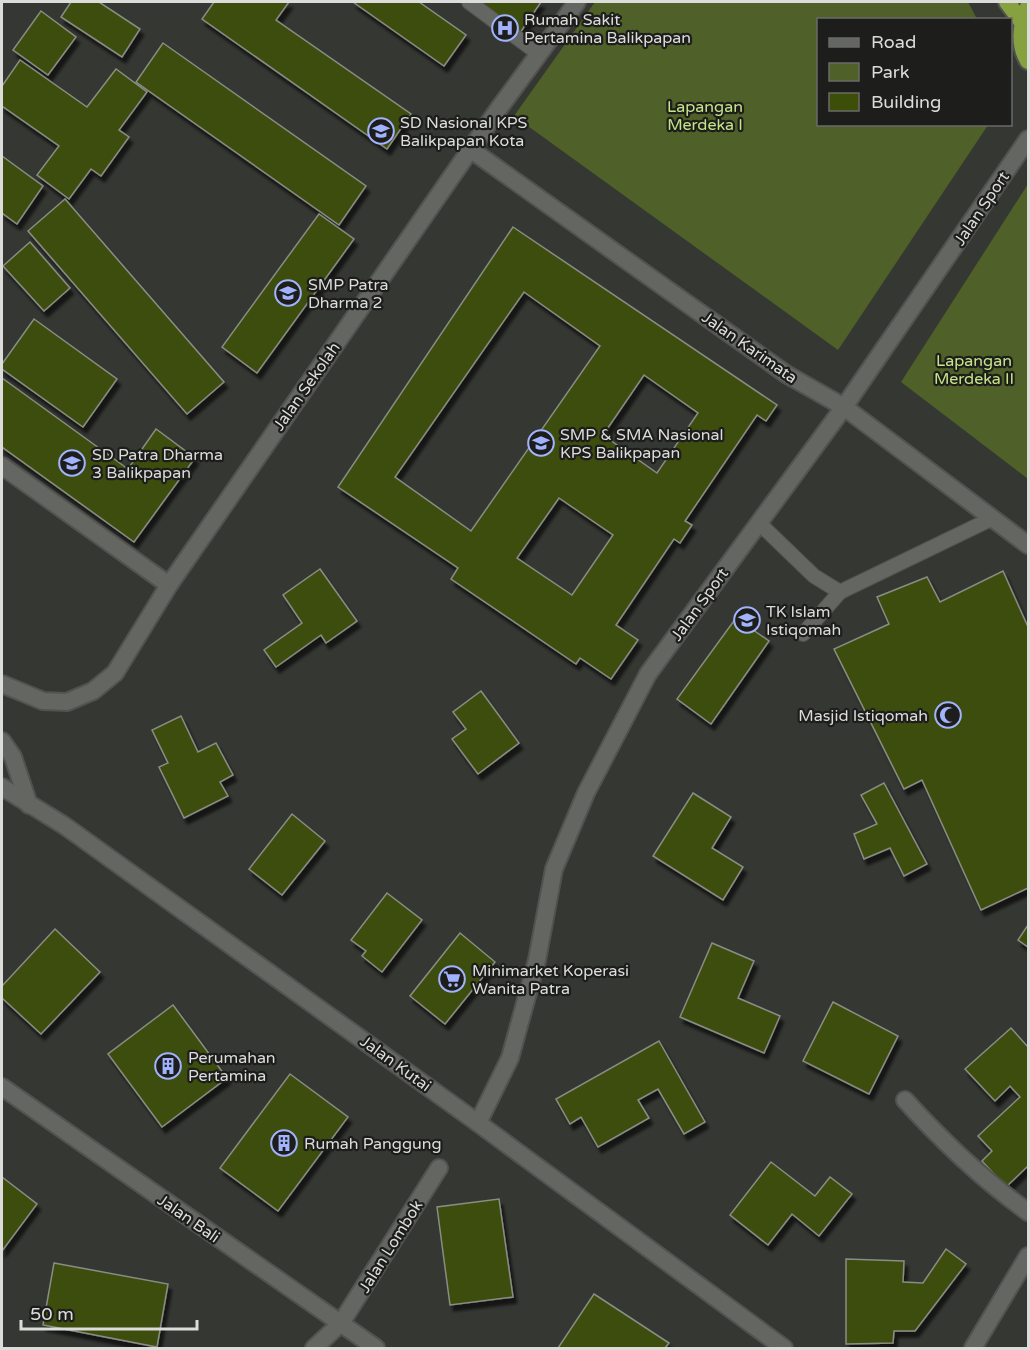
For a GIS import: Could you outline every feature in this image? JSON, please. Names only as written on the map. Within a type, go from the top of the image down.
[{"type":"highway","points":[[1007,2],[1025,15],[1021,39],[1029,61]]},
{"type":"street","name":"Jalan Sekolah","points":[[2,684],[43,701],[67,702],[93,691],[114,673],[169,585],[470,149],[577,2]]},
{"type":"street","name":"Jalan Sport","points":[[478,1123],[510,1058],[537,960],[555,869],[586,794],[648,674],[844,407],[1029,139]]},
{"type":"street","name":"Jalan Karimata","points":[[470,149],[786,374],[844,407],[991,519],[1029,545]]},
{"type":"street","points":[[2,466],[169,585]]},
{"type":"street","points":[[2,741],[13,757],[29,805]]},
{"type":"street","name":"Jalan Kutai","points":[[2,787],[65,826],[478,1123],[784,1348]]},
{"type":"street","name":"Jalan Bali","points":[[2,1087],[376,1348]]},
{"type":"street","points":[[905,1100],[938,1136],[986,1180],[1029,1212]]},
{"type":"street","name":"Jalan Lombok","points":[[314,1348],[341,1323],[439,1168]]},
{"type":"street","points":[[1026,1260],[1029,1284]]},
{"type":"street","points":[[973,1348],[1026,1260]]},
{"type":"lane","points":[[469,2],[539,54]]},
{"type":"lane","points":[[803,634],[840,592],[991,519]]},
{"type":"lane","points":[[759,522],[814,576],[840,592]]},
{"type":"green space","name":"Lapangan Merdeka I","points":[[595,2],[968,2],[976,18],[817,18],[817,126],[987,126],[838,350],[514,116]]},
{"type":"green space","name":"Lapangan Merdeka II","points":[[1028,184],[1028,479],[901,382]]},
{"type":"building","points":[[71,2],[99,2],[140,29],[122,57],[61,17]]},
{"type":"building","points":[[214,2],[289,2],[276,20],[411,114],[387,149],[202,19]]},
{"type":"building","points":[[353,2],[419,2],[466,35],[444,66]]},
{"type":"building","points":[[480,2],[541,2],[520,33]]},
{"type":"building","points":[[41,11],[76,37],[48,75],[13,50]]},
{"type":"building","points":[[163,43],[366,186],[339,225],[136,82]]},
{"type":"building","points":[[20,60],[87,107],[116,69],[147,92],[119,130],[129,137],[101,176],[91,169],[69,199],[37,175],[59,146],[2,106],[2,86]]},
{"type":"building","points":[[2,156],[43,186],[17,224],[2,213]]},
{"type":"building","points":[[65,199],[224,382],[187,414],[28,231]]},
{"type":"building","name":"SMP Patra Dharma 2","points":[[319,214],[354,239],[257,373],[222,347]]},
{"type":"building","points":[[513,227],[777,405],[766,421],[757,415],[685,521],[692,525],[680,543],[674,539],[616,625],[638,640],[611,679],[580,658],[576,664],[451,579],[458,568],[338,487]],"holes":[[[524,292],[600,346],[471,531],[395,477]],[[644,375],[698,413],[657,473],[603,435]],[[559,498],[613,535],[572,595],[517,558]]]},
{"type":"building","points":[[30,242],[70,288],[44,311],[3,266]]},
{"type":"building","points":[[34,319],[117,379],[83,427],[2,369],[2,364]]},
{"type":"building","name":"SD Patra Dharma 3 Balikpapan","points":[[2,378],[128,469],[156,429],[195,458],[134,542],[2,447]]},
{"type":"building","points":[[320,569],[357,621],[326,643],[321,635],[276,667],[264,650],[302,623],[283,595]]},
{"type":"building","name":"Masjid Istiqomah","points":[[1003,571],[1028,627],[1028,888],[981,910],[922,780],[904,789],[834,649],[889,624],[877,597],[927,577],[940,602]]},
{"type":"building","points":[[736,618],[769,641],[711,724],[677,699]]},
{"type":"building","points":[[481,691],[519,743],[478,774],[452,739],[466,729],[453,712]]},
{"type":"building","points":[[181,716],[198,752],[216,743],[233,775],[220,782],[228,796],[184,818],[159,767],[168,763],[152,730]]},
{"type":"building","points":[[884,783],[927,864],[904,876],[890,848],[864,859],[854,834],[877,824],[861,795]]},
{"type":"building","points":[[693,793],[731,817],[712,848],[743,867],[723,900],[653,856]]},
{"type":"building","points":[[292,814],[325,841],[282,895],[249,869]]},
{"type":"building","points":[[387,893],[422,920],[382,972],[362,956],[366,951],[351,940]]},
{"type":"building","points":[[1028,925],[1028,947],[1018,940]]},
{"type":"building","points":[[55,929],[100,972],[41,1034],[2,998],[2,986]]},
{"type":"building","name":"Minimarket Koperasi Wanita Patra","points":[[460,933],[495,962],[445,1024],[410,996]]},
{"type":"building","points":[[712,943],[754,961],[738,998],[780,1016],[764,1053],[680,1017]]},
{"type":"building","points":[[833,1002],[898,1036],[869,1094],[803,1061]]},
{"type":"building","name":"Perumahan Pertamina","points":[[173,1005],[227,1078],[162,1127],[108,1054]]},
{"type":"building","points":[[1011,1028],[1028,1047],[1028,1166],[1006,1187],[982,1161],[992,1151],[978,1136],[1020,1097],[1010,1086],[995,1101],[965,1069]]},
{"type":"building","points":[[659,1041],[705,1122],[684,1134],[658,1089],[638,1100],[649,1118],[598,1147],[581,1117],[570,1124],[556,1099]]},
{"type":"building","name":"Rumah Panggung","points":[[290,1074],[348,1117],[278,1211],[220,1168]]},
{"type":"building","points":[[771,1162],[815,1196],[830,1177],[852,1194],[819,1236],[792,1214],[768,1245],[730,1215]]},
{"type":"building","points":[[2,1177],[37,1204],[2,1251]]},
{"type":"building","points":[[499,1199],[513,1297],[450,1305],[437,1207]]},
{"type":"building","points":[[946,1249],[966,1264],[915,1331],[894,1331],[893,1343],[846,1344],[846,1259],[904,1261],[903,1282],[923,1283]]},
{"type":"building","points":[[54,1263],[168,1284],[157,1347],[43,1325]]},
{"type":"building","points":[[594,1294],[669,1343],[665,1348],[558,1348]]},
{"type":"place","name":"Rumah Sakit Pertamina Balikpapan","points":[[505,28]]},
{"type":"place","name":"SD Nasional KPS Balikpapan Kota","points":[[381,131]]},
{"type":"place","name":"SMP Patra Dharma 2","points":[[288,293]]},
{"type":"place","name":"SMP & SMA Nasional KPS Balikpapan","points":[[541,443]]},
{"type":"place","name":"SD Patra Dharma 3 Balikpapan","points":[[72,463]]},
{"type":"place","name":"TK Islam Istiqomah","points":[[747,620]]},
{"type":"place","name":"Masjid Istiqomah","points":[[948,715]]},
{"type":"place","name":"Minimarket Koperasi Wanita Patra","points":[[452,979]]},
{"type":"place","name":"Perumahan Pertamina","points":[[168,1066]]},
{"type":"place","name":"Rumah Panggung","points":[[284,1143]]}]
